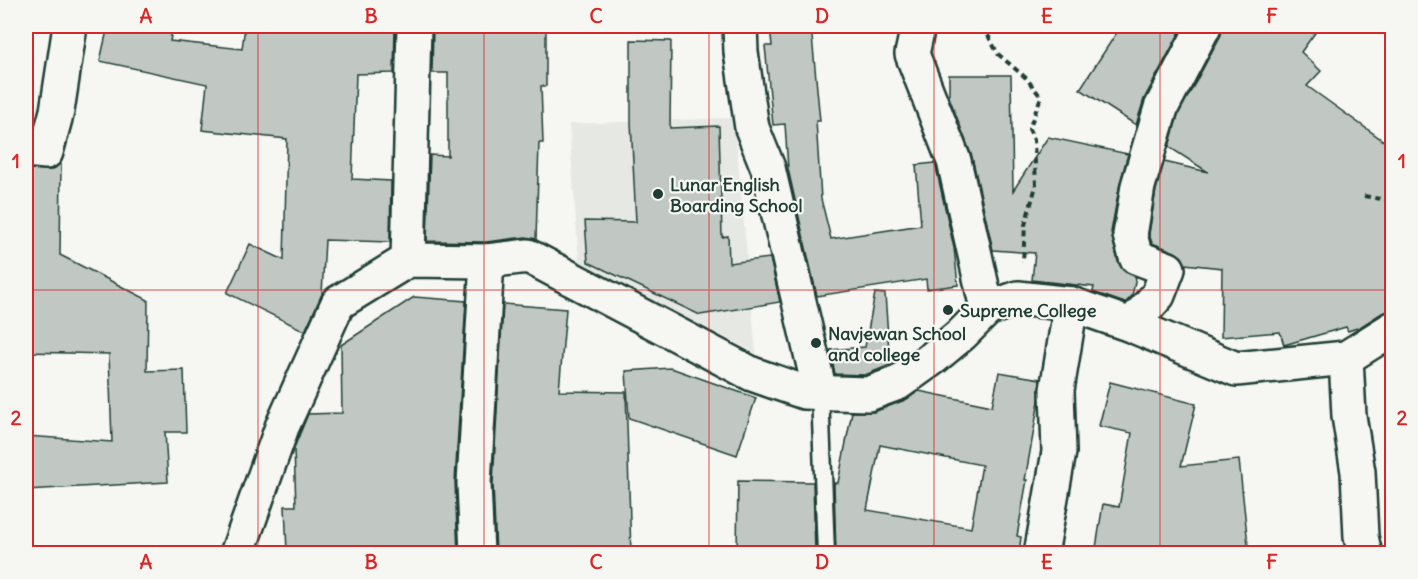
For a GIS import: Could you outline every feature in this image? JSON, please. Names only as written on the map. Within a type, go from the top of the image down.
[{"type":"street","points":[[26,150],[46,152],[57,111],[70,26]]},
{"type":"street","points":[[408,260],[414,26]]},
{"type":"street","points":[[740,26],[741,52],[752,128],[768,168],[820,392]]},
{"type":"street","points":[[918,26],[912,54],[954,161],[987,309]]},
{"type":"street","points":[[1131,326],[1158,295],[1168,269],[1136,257],[1130,235],[1138,186],[1161,108],[1204,26]]},
{"type":"street","points":[[237,554],[282,427],[338,303],[408,260],[488,261],[528,256],[752,374],[804,392],[868,394],[897,383],[933,358],[987,309],[1018,298],[1071,304],[1236,369],[1346,358],[1392,329]]},
{"type":"street","points":[[477,554],[474,483],[488,261]]},
{"type":"street","points":[[1041,554],[1059,452],[1057,390],[1071,304]]},
{"type":"street","points":[[1346,358],[1349,416],[1359,472],[1361,537],[1365,554]]},
{"type":"lane","points":[[820,392],[826,554]]},
{"type":"path","points":[[983,26],[998,54],[1026,78],[1041,97],[1029,129],[1034,140],[1036,186],[1025,225],[1018,298]]},
{"type":"path","points":[[1364,196],[1392,201]]},
{"type":"shaded area","name":"Lunar English Boarding School","points":[[734,118],[756,353],[579,264],[569,124]]},
{"type":"building","points":[[108,26],[173,26],[170,41],[242,49],[245,26],[395,26],[394,73],[356,74],[352,179],[391,181],[390,242],[325,240],[322,294],[305,331],[227,293],[250,244],[284,260],[287,139],[202,130],[207,84],[100,61]]},
{"type":"building","points":[[433,26],[546,26],[546,86],[541,86],[543,143],[539,143],[536,239],[526,237],[486,242],[427,241],[430,155],[448,156],[448,73],[432,73]]},
{"type":"building","points":[[770,26],[811,26],[820,121],[816,121],[821,199],[831,239],[921,225],[916,165],[935,163],[954,248],[958,285],[927,289],[926,279],[817,296],[788,169],[785,124],[773,125],[765,46],[772,46]]},
{"type":"building","points":[[1121,26],[1183,26],[1144,99],[1136,125],[1080,89]]},
{"type":"building","points":[[1223,26],[1320,26],[1301,52],[1321,71],[1307,86],[1392,147],[1392,310],[1382,313],[1360,327],[1348,331],[1346,327],[1284,345],[1280,332],[1221,337],[1222,268],[1185,264],[1182,257],[1175,252],[1152,243],[1149,234],[1156,190],[1164,162],[1208,172],[1169,147],[1178,115],[1221,35]]},
{"type":"building","name":"Lunar English Boarding School","points":[[631,40],[671,41],[670,128],[719,126],[722,237],[728,236],[729,263],[770,258],[780,302],[700,315],[588,262],[585,221],[636,222],[631,122]]},
{"type":"building","points":[[949,75],[1011,75],[1013,191],[1048,137],[1128,154],[1111,232],[1118,262],[1123,270],[1136,277],[1132,296],[1125,303],[1093,292],[1094,287],[1032,280],[1035,253],[993,250],[972,157],[949,97]]},
{"type":"building","points":[[61,163],[60,255],[148,300],[147,371],[184,370],[186,432],[165,432],[168,482],[26,490],[26,436],[112,442],[109,354],[26,352],[26,169],[52,170]]},
{"type":"building","points":[[875,293],[885,294],[890,365],[865,375],[835,374],[830,350],[865,347]]},
{"type":"building","points":[[414,297],[466,301],[455,482],[458,554],[354,554],[354,550],[287,552],[285,506],[296,506],[294,448],[308,414],[342,413],[341,345]]},
{"type":"building","points":[[503,304],[566,309],[559,391],[626,392],[631,554],[496,554],[493,483]]},
{"type":"building","points":[[671,368],[756,398],[737,455],[629,418],[626,371]]},
{"type":"building","points":[[999,372],[1040,379],[1039,401],[1017,536],[1021,537],[1019,554],[836,554],[834,483],[838,483],[852,412],[874,412],[905,400],[919,391],[992,406]],"holes":[[[880,445],[982,465],[971,528],[867,510]]]},
{"type":"building","points":[[1110,382],[1196,404],[1181,466],[1239,460],[1249,554],[1095,554],[1103,504],[1119,507],[1132,433],[1099,426]]},
{"type":"building","points":[[738,481],[813,482],[815,554],[737,554]]},
{"type":"place","name":"Lunar English Boarding School","points":[[658,194]]},
{"type":"place","name":"Supreme College","points":[[948,310]]},
{"type":"place","name":"Navjewan School and college","points":[[816,343]]}]
